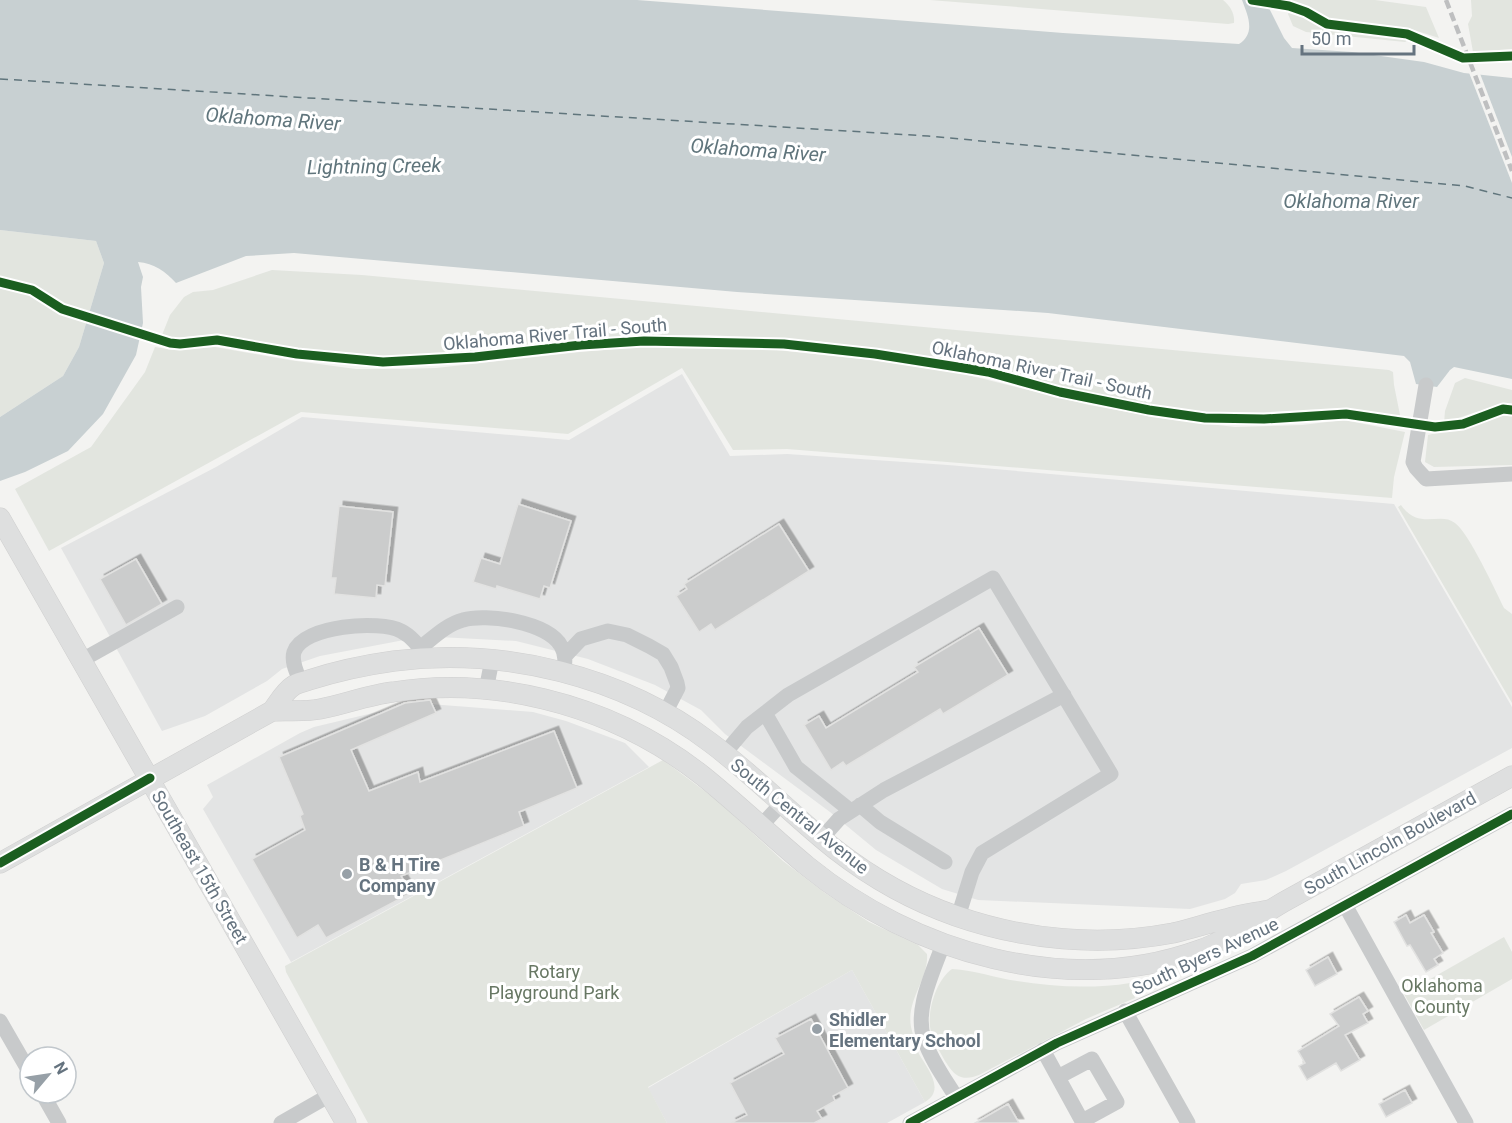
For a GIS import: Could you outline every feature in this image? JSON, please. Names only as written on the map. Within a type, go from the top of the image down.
[{"type":"main road","name":"Southeast 15th Street","points":[[0,518],[346,1123]]},
{"type":"main road","name":"South Central Avenue","points":[[0,863],[272,711],[293,686],[364,666],[423,653],[564,664],[689,727],[822,838],[882,882],[930,906],[982,924],[1034,936],[1091,940],[1137,938],[1173,933],[1269,910]]},
{"type":"main road","name":"South Central Avenue","points":[[272,711],[318,710],[368,696],[442,688],[521,694],[593,714],[640,734],[703,776],[808,867],[855,900],[910,931],[943,944],[1021,964],[1079,970],[1109,969],[1158,961],[1196,951],[1224,940],[1269,910]]},
{"type":"main road","name":"South Lincoln Boulevard","points":[[1269,910],[1512,776]]},
{"type":"street","points":[[1426,385],[1413,462],[1420,474],[1426,478],[1512,474]]},
{"type":"street","points":[[724,754],[747,727],[788,696],[993,578],[1112,774],[982,854],[972,872],[958,916]]},
{"type":"street","points":[[82,660],[177,607]]},
{"type":"street","points":[[301,683],[293,661],[295,649],[304,640],[316,634],[343,627],[375,625],[400,630],[423,653],[444,630],[461,620],[482,617],[527,624],[549,633],[560,644],[564,664]]},
{"type":"street","points":[[564,664],[581,639],[608,631],[627,635],[663,654],[671,667],[678,688],[665,713]]},
{"type":"street","points":[[486,690],[492,660]]},
{"type":"street","points":[[822,838],[839,819],[884,790],[1064,695]]},
{"type":"street","points":[[765,713],[796,768],[856,808],[945,862]]},
{"type":"street","points":[[761,826],[782,803]]},
{"type":"street","name":"South Byers Avenue","points":[[910,1123],[1043,1050],[1125,1011],[1252,956],[1512,814]]},
{"type":"street","points":[[1345,905],[1467,1123]]},
{"type":"street","points":[[943,944],[922,1007],[921,1029],[929,1051],[956,1097]]},
{"type":"street","points":[[1125,1011],[1188,1123]]},
{"type":"street","points":[[0,1021],[18,1052]]},
{"type":"street","points":[[1043,1050],[1058,1077]]},
{"type":"street","points":[[281,1123],[330,1095]]},
{"type":"street","points":[[49,1105],[59,1123]]},
{"type":"shaded area","points":[[682,374],[730,456],[787,454],[948,465],[1394,504],[1512,707],[1512,748],[1286,871],[1266,880],[1241,884],[1235,893],[1225,899],[1190,909],[978,900],[942,889],[876,850],[830,812],[725,734],[701,710],[655,685],[588,659],[516,641],[439,637],[404,640],[320,656],[282,669],[267,681],[205,716],[162,731],[61,548],[216,467],[302,417],[569,440]]},
{"type":"shaded area","name":"B & H Tire Company","points":[[430,704],[533,712],[566,721],[625,743],[649,767],[291,962],[203,809],[213,797],[207,785],[314,727],[398,707]]},
{"type":"shaded area","name":"Shidler Elementary School","points":[[852,970],[925,1102],[887,1123],[667,1123],[648,1088]]},
{"type":"green space","points":[[930,0],[1223,0],[1232,10],[1234,23],[1228,24]]},
{"type":"green space","points":[[1285,0],[1375,0],[1426,7],[1439,38],[1408,28],[1331,19]]},
{"type":"green space","points":[[1471,0],[1512,0],[1512,49],[1473,52],[1468,24],[1472,16]]},
{"type":"green space","points":[[1289,12],[1299,14],[1327,29],[1388,35],[1408,40],[1405,42],[1306,32],[1293,26]]},
{"type":"green space","points":[[0,230],[96,241],[104,263],[79,347],[63,376],[0,417]]},
{"type":"green space","points":[[272,270],[362,275],[1389,370],[1393,372],[1401,420],[1369,411],[1351,409],[1258,415],[1193,411],[1110,398],[949,360],[816,341],[709,335],[655,336],[425,357],[381,357],[334,353],[207,335],[174,338],[162,335],[170,315],[184,297],[193,292],[213,290]]},
{"type":"green space","points":[[651,346],[758,348],[872,360],[964,374],[1089,405],[1166,419],[1235,427],[1302,425],[1344,420],[1405,432],[1394,477],[1392,498],[787,449],[733,450],[682,368],[568,434],[301,412],[49,551],[15,489],[91,447],[145,372],[155,347],[173,350],[215,347],[356,369],[399,369],[436,368]]},
{"type":"green space","points":[[1465,378],[1512,390],[1512,405],[1476,412],[1444,423],[1445,411],[1455,383]]},
{"type":"green space","points":[[1512,415],[1512,465],[1434,467],[1425,462],[1428,435],[1490,417]]},
{"type":"green space","points":[[1401,505],[1415,517],[1443,519],[1455,523],[1474,550],[1504,608],[1512,614],[1512,703],[1398,507]]},
{"type":"green space","name":"Rotary Playground Park","points":[[663,760],[718,801],[783,861],[825,893],[869,922],[918,945],[927,954],[925,972],[914,999],[910,1017],[919,1054],[933,1079],[934,1091],[931,1097],[925,1102],[852,970],[648,1087],[667,1123],[368,1123],[286,972],[285,966]]},
{"type":"green space","name":"Oklahoma County","points":[[1504,937],[1512,952],[1512,979],[1424,1030],[1404,994]]},
{"type":"green space","points":[[952,969],[1045,985],[1088,987],[1130,983],[1135,998],[1086,1019],[979,1075],[964,1078],[954,1073],[945,1061],[931,1032],[930,1024],[931,1007],[937,989]]},
{"type":"water","name":"Oklahoma River","points":[[0,0],[637,0],[1063,33],[1239,44],[1244,40],[1249,29],[1242,0],[1265,0],[1284,38],[1292,48],[1352,52],[1424,62],[1464,73],[1512,78],[1512,379],[1454,367],[1437,387],[1416,384],[1410,362],[1404,356],[1048,313],[737,292],[294,253],[246,256],[176,283],[159,269],[138,262],[143,277],[141,287],[143,323],[136,355],[103,414],[68,451],[25,472],[0,481],[0,417],[63,376],[79,347],[104,263],[96,241],[0,230]]},
{"type":"pier","points":[[1468,70],[1479,71],[1512,157],[1512,183]]},
{"type":"building","points":[[518,504],[571,521],[550,588],[544,586],[540,599],[497,586],[496,589],[473,582],[481,558],[500,564]]},
{"type":"building","points":[[339,506],[393,512],[385,586],[377,585],[376,598],[334,594],[336,578],[331,578]]},
{"type":"building","points":[[779,524],[809,571],[715,630],[711,624],[699,632],[676,596],[687,589],[684,584]]},
{"type":"building","points":[[136,559],[162,604],[126,625],[100,579]]},
{"type":"building","points":[[979,628],[1008,675],[943,714],[940,709],[846,766],[843,762],[831,770],[804,725],[819,716],[826,728],[918,672],[914,667]]},
{"type":"building","points":[[430,700],[436,713],[351,750],[369,791],[418,772],[420,782],[554,731],[577,788],[519,812],[524,826],[401,876],[411,893],[326,938],[318,925],[297,938],[252,859],[305,830],[300,816],[303,814],[279,757],[405,703]]},
{"type":"building","points":[[1406,915],[1410,923],[1424,915],[1443,953],[1434,959],[1438,965],[1426,972],[1410,945],[1407,946],[1394,922]]},
{"type":"building","points":[[1328,957],[1337,974],[1315,986],[1306,970]]},
{"type":"building","points":[[1359,997],[1368,1011],[1363,1014],[1368,1023],[1345,1035],[1360,1060],[1341,1071],[1336,1063],[1307,1080],[1299,1066],[1305,1063],[1298,1051],[1339,1026],[1330,1014]]},
{"type":"building","points":[[811,1019],[848,1088],[833,1096],[835,1101],[817,1111],[822,1119],[814,1123],[731,1123],[747,1115],[730,1083],[784,1054],[775,1038]]},
{"type":"building","points":[[1405,1090],[1412,1103],[1386,1117],[1379,1104]]},
{"type":"building","points":[[1008,1104],[1019,1123],[975,1123]]},
{"type":"ferry route","points":[[0,79],[928,136],[1465,186],[1512,198]]},
{"type":"railway","points":[[1446,0],[1512,171]]},
{"type":"cycle path","points":[[1252,0],[1289,6],[1306,12],[1327,24],[1407,34],[1463,58],[1512,56]]},
{"type":"cycle path","name":"Oklahoma River Trail - South","points":[[0,282],[32,290],[62,309],[170,343],[217,340],[297,354],[383,362],[475,357],[581,345],[644,341],[784,344],[875,354],[988,372],[1060,392],[1149,410],[1205,418],[1264,419],[1346,414],[1435,427],[1463,424],[1503,409],[1512,410]]},
{"type":"cycle path","points":[[0,863],[150,778]]},
{"type":"cycle path","points":[[910,1123],[1057,1043],[1252,956],[1512,814]]},
{"type":"place","name":"B & H Tire Company","points":[[347,874]]},
{"type":"place","name":"Shidler Elementary School","points":[[817,1029]]},
{"type":"water label","name":"Lightning Creek","points":[[374,166]]}]
